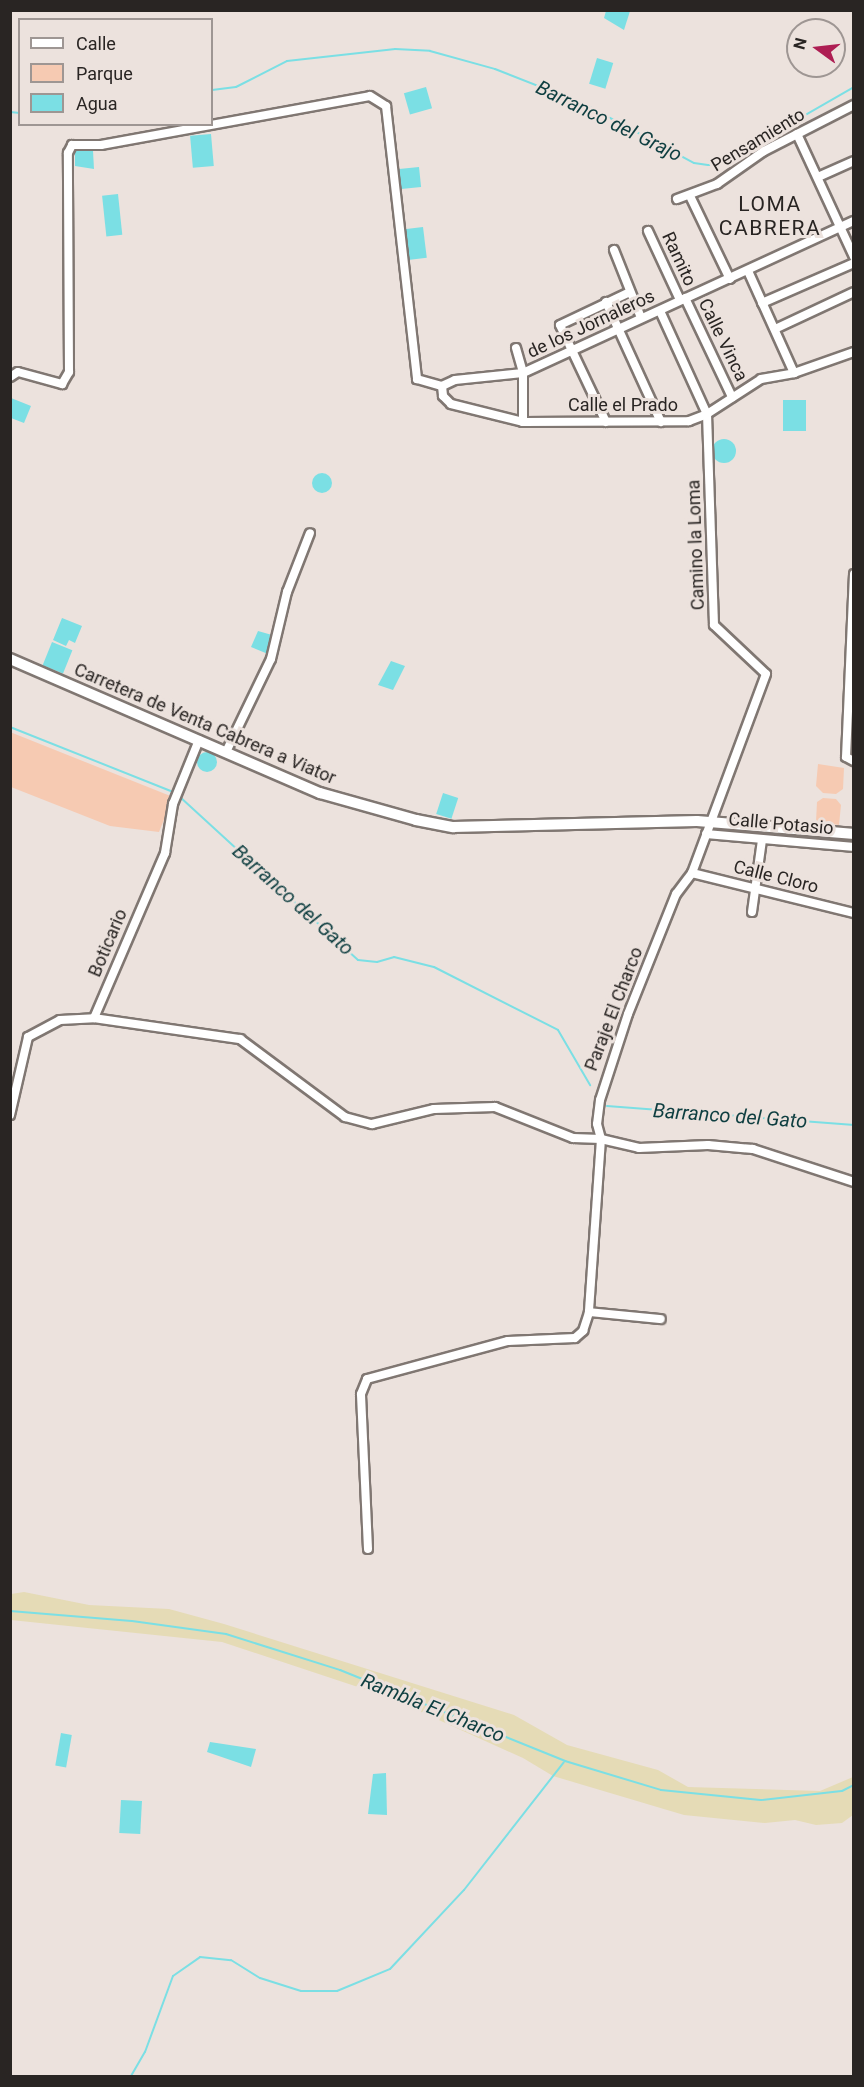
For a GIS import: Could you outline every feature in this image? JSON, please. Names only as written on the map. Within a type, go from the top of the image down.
[{"type":"street","points":[[213,125],[370,96],[386,106],[417,379],[442,386]]},
{"type":"street","name":"Pensamiento","points":[[677,199],[690,196],[797,134],[854,105]]},
{"type":"street","points":[[10,377],[18,372],[55,384],[62,384],[69,372],[68,153],[72,145],[101,145],[205,126]]},
{"type":"street","points":[[797,134],[854,257]]},
{"type":"street","points":[[818,177],[854,161]]},
{"type":"street","points":[[690,196],[730,279]]},
{"type":"street","points":[[841,227],[854,221]]},
{"type":"street","name":"de los Jornaleros","points":[[442,386],[454,380],[523,373],[841,227]]},
{"type":"street","name":"Ramito","points":[[648,231],[682,299]]},
{"type":"street","points":[[615,250],[641,318]]},
{"type":"street","points":[[762,303],[854,263]]},
{"type":"street","points":[[748,271],[794,373]]},
{"type":"street","points":[[606,422],[560,325],[630,292]]},
{"type":"street","points":[[775,329],[854,292]]},
{"type":"street","name":"Calle Vinca","points":[[682,299],[732,397]]},
{"type":"street","points":[[606,302],[661,423]]},
{"type":"street","points":[[660,311],[707,414]]},
{"type":"street","points":[[516,348],[523,373],[523,422]]},
{"type":"street","name":"Calle el Prado","points":[[442,386],[443,396],[451,404],[523,422],[661,423],[689,421],[707,414],[760,379],[794,373],[854,352]]},
{"type":"street","name":"Camino la Loma","points":[[707,414],[714,625],[766,674],[711,822]]},
{"type":"street","points":[[226,752],[271,658],[287,592],[310,533]]},
{"type":"street","points":[[854,574],[846,757],[854,761]]},
{"type":"street","name":"Carretera de Venta Cabrera a Viator","points":[[10,659],[320,793],[453,827],[711,822],[854,834]]},
{"type":"street","name":"Boticario","points":[[94,1018],[165,853],[173,804],[200,740]]},
{"type":"street","name":"Paraje El Charco","points":[[589,1312],[601,1139],[597,1124],[604,1080],[676,894],[692,873],[711,822]]},
{"type":"street","name":"Calle Potasio","points":[[706,834],[854,847]]},
{"type":"street","points":[[752,912],[762,840]]},
{"type":"street","name":"Calle Cloro","points":[[692,873],[854,913]]},
{"type":"street","points":[[10,1114],[28,1037],[70,1017],[94,1018],[240,1039],[345,1117],[372,1124],[434,1109],[495,1107],[573,1138],[601,1139],[639,1148],[708,1145],[753,1149],[854,1182]]},
{"type":"street","points":[[368,1549],[362,1394],[367,1379],[508,1341],[575,1338],[583,1331],[589,1312],[661,1318]]},
{"type":"green space","points":[[10,732],[173,797],[159,832],[110,826],[11,787]]},
{"type":"green space","points":[[818,764],[844,768],[843,789],[836,794],[823,793],[816,786]]},
{"type":"green space","points":[[823,798],[836,799],[841,805],[839,825],[816,822],[817,802]]},
{"type":"sand","points":[[24,1592],[89,1605],[169,1609],[224,1624],[514,1715],[567,1745],[658,1770],[688,1787],[820,1791],[853,1777],[853,1815],[842,1823],[816,1825],[795,1820],[765,1823],[684,1815],[553,1776],[523,1758],[388,1697],[222,1642],[11,1620],[11,1594]]},
{"type":"water","points":[[606,11],[630,11],[624,30],[604,18]]},
{"type":"water","points":[[597,58],[613,63],[605,89],[589,84]]},
{"type":"water","points":[[426,87],[432,108],[410,114],[404,93]]},
{"type":"water","points":[[211,134],[214,166],[193,168],[190,136]]},
{"type":"water","points":[[75,150],[93,151],[94,169],[75,166]]},
{"type":"water","points":[[419,167],[421,187],[401,189],[399,169]]},
{"type":"water","points":[[118,194],[122,235],[106,236],[102,196]]},
{"type":"water","points":[[423,227],[427,258],[406,260],[402,230]]},
{"type":"water","points":[[11,398],[31,406],[24,423],[11,418]]},
{"type":"water","points":[[783,400],[806,400],[806,431],[783,431]]},
{"type":"water","points":[[724,439],[732,443],[736,451],[732,459],[724,463],[716,459],[712,451],[716,443]]},
{"type":"water","points":[[318,473],[326,473],[332,479],[332,487],[326,493],[318,493],[312,487],[312,479]]},
{"type":"water","points":[[62,618],[82,626],[75,643],[69,640],[66,646],[53,640]]},
{"type":"water","points":[[258,631],[272,635],[268,654],[251,647]]},
{"type":"water","points":[[52,642],[72,650],[63,673],[43,665]]},
{"type":"water","points":[[391,661],[405,666],[393,690],[378,685]]},
{"type":"water","points":[[203,752],[211,752],[217,758],[217,766],[211,772],[203,772],[197,766],[197,758]]},
{"type":"water","points":[[443,793],[458,798],[451,819],[436,814]]},
{"type":"water","points":[[61,1733],[72,1735],[66,1767],[55,1765]]},
{"type":"water","points":[[210,1742],[256,1749],[251,1767],[207,1752]]},
{"type":"water","points":[[386,1773],[387,1815],[368,1814],[373,1774]]},
{"type":"water","points":[[121,1800],[142,1801],[140,1834],[119,1833]]},
{"type":"waterway","name":"Barranco del Grajo","points":[[213,90],[236,87],[287,61],[395,49],[430,51],[495,69],[584,104],[694,163],[718,165],[854,87]]},
{"type":"waterway","name":"Barranco del Grajo","points":[[10,112],[18,113]]},
{"type":"waterway","name":"Barranco del Gato","points":[[10,727],[173,792]]},
{"type":"waterway","name":"Barranco del Gato","points":[[180,797],[358,960],[377,962],[394,957],[434,967],[558,1030],[590,1085]]},
{"type":"waterway","name":"Barranco del Gato","points":[[607,1106],[854,1125]]},
{"type":"waterway","name":"Rambla El Charco","points":[[10,1611],[132,1621],[226,1634],[340,1670],[565,1761],[661,1790],[761,1800],[842,1791],[854,1785]]},
{"type":"waterway","points":[[131,2076],[145,2052],[173,1976],[200,1957],[231,1960],[260,1978],[301,1991],[337,1991],[390,1969],[464,1890],[564,1762]]},
{"type":"district","name":"LOMA CABRERA","points":[[770,216]]}]
